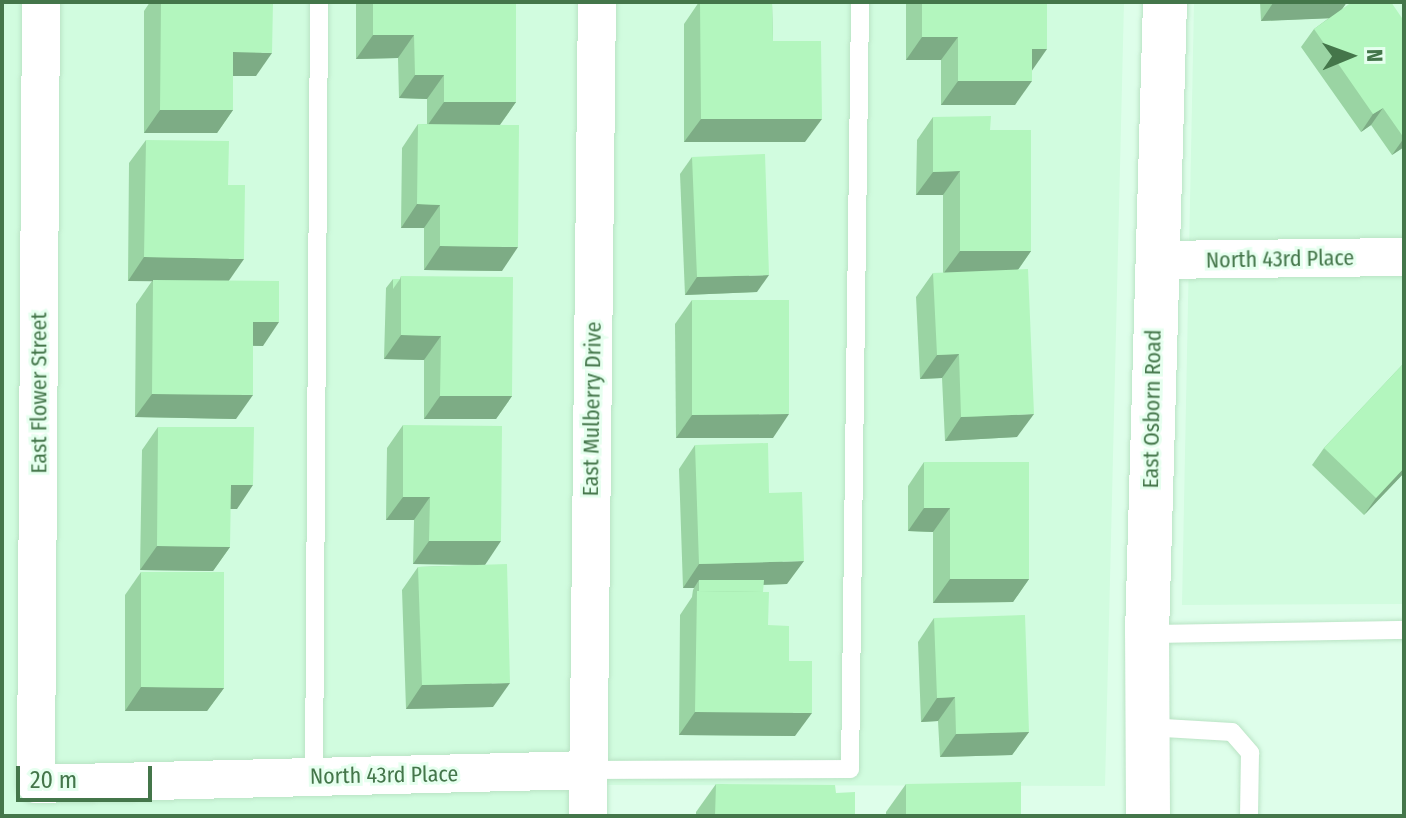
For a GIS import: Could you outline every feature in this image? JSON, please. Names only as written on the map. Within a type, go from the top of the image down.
[{"type":"street","name":"East Flower Street","points":[[36,784],[41,2]]},
{"type":"street","name":"East Mulberry Drive","points":[[588,816],[597,2]]},
{"type":"street","name":"East Osborn Road","points":[[1148,816],[1147,634],[1165,2]]},
{"type":"street","name":"North 43rd Place","points":[[1156,260],[1404,257]]},
{"type":"street","name":"North 43rd Place","points":[[36,784],[588,770]]},
{"type":"lane","points":[[314,777],[319,2]]},
{"type":"lane","points":[[588,770],[850,769],[860,2]]},
{"type":"lane","points":[[1147,634],[1404,630]]},
{"type":"lane","points":[[1147,727],[1232,732],[1250,753],[1249,816]]},
{"type":"shaded area","points":[[2,2],[1124,2],[1105,786],[605,785],[605,816],[2,816]]},
{"type":"shaded area","points":[[1194,2],[1404,2],[1404,604],[1182,605]]},
{"type":"building","points":[[161,2],[273,2],[272,53],[233,52],[233,110],[160,110]]},
{"type":"building","points":[[373,2],[516,2],[516,102],[444,102],[444,75],[415,75],[414,35],[373,35]]},
{"type":"building","points":[[700,2],[772,2],[773,41],[821,41],[822,119],[701,119]]},
{"type":"building","points":[[922,2],[1047,2],[1047,49],[1032,49],[1032,81],[958,81],[958,37],[922,37]]},
{"type":"building","points":[[1352,2],[1391,2],[1404,21],[1404,138],[1383,108],[1373,114],[1314,29]]},
{"type":"building","points":[[991,116],[990,130],[1031,130],[1031,251],[960,251],[960,171],[933,172],[933,117]]},
{"type":"building","points":[[418,124],[519,125],[518,247],[440,246],[440,205],[417,204]]},
{"type":"building","points":[[146,140],[229,141],[228,185],[245,185],[244,259],[144,257]]},
{"type":"building","points":[[765,154],[769,275],[697,277],[692,157]]},
{"type":"building","points":[[1028,269],[1034,414],[961,417],[959,354],[937,355],[933,273]]},
{"type":"building","points":[[401,276],[513,277],[512,396],[440,396],[441,336],[401,335]]},
{"type":"building","points":[[153,280],[279,281],[279,322],[253,322],[253,395],[152,394]]},
{"type":"building","points":[[692,300],[789,300],[789,414],[692,415]]},
{"type":"building","points":[[1404,363],[1404,468],[1376,498],[1324,448]]},
{"type":"building","points":[[403,425],[502,426],[501,541],[429,541],[430,497],[403,497]]},
{"type":"building","points":[[158,427],[254,427],[253,485],[231,485],[230,547],[157,546]]},
{"type":"building","points":[[768,443],[769,493],[802,492],[804,561],[699,564],[695,445]]},
{"type":"building","points":[[924,462],[1029,462],[1029,579],[950,579],[950,508],[924,508]]},
{"type":"building","points":[[507,564],[510,683],[422,685],[418,567]]},
{"type":"building","points":[[141,572],[224,572],[224,688],[141,687]]},
{"type":"building","points":[[699,580],[764,580],[763,592],[699,591]]},
{"type":"building","points":[[697,591],[769,592],[768,625],[789,626],[789,661],[812,661],[812,713],[695,712]]},
{"type":"building","points":[[1025,615],[1029,732],[956,734],[955,697],[937,698],[934,618]]},
{"type":"building","points":[[1021,782],[1021,816],[906,816],[906,784]]},
{"type":"building","points":[[716,784],[835,785],[836,793],[855,792],[855,816],[715,816]]}]
